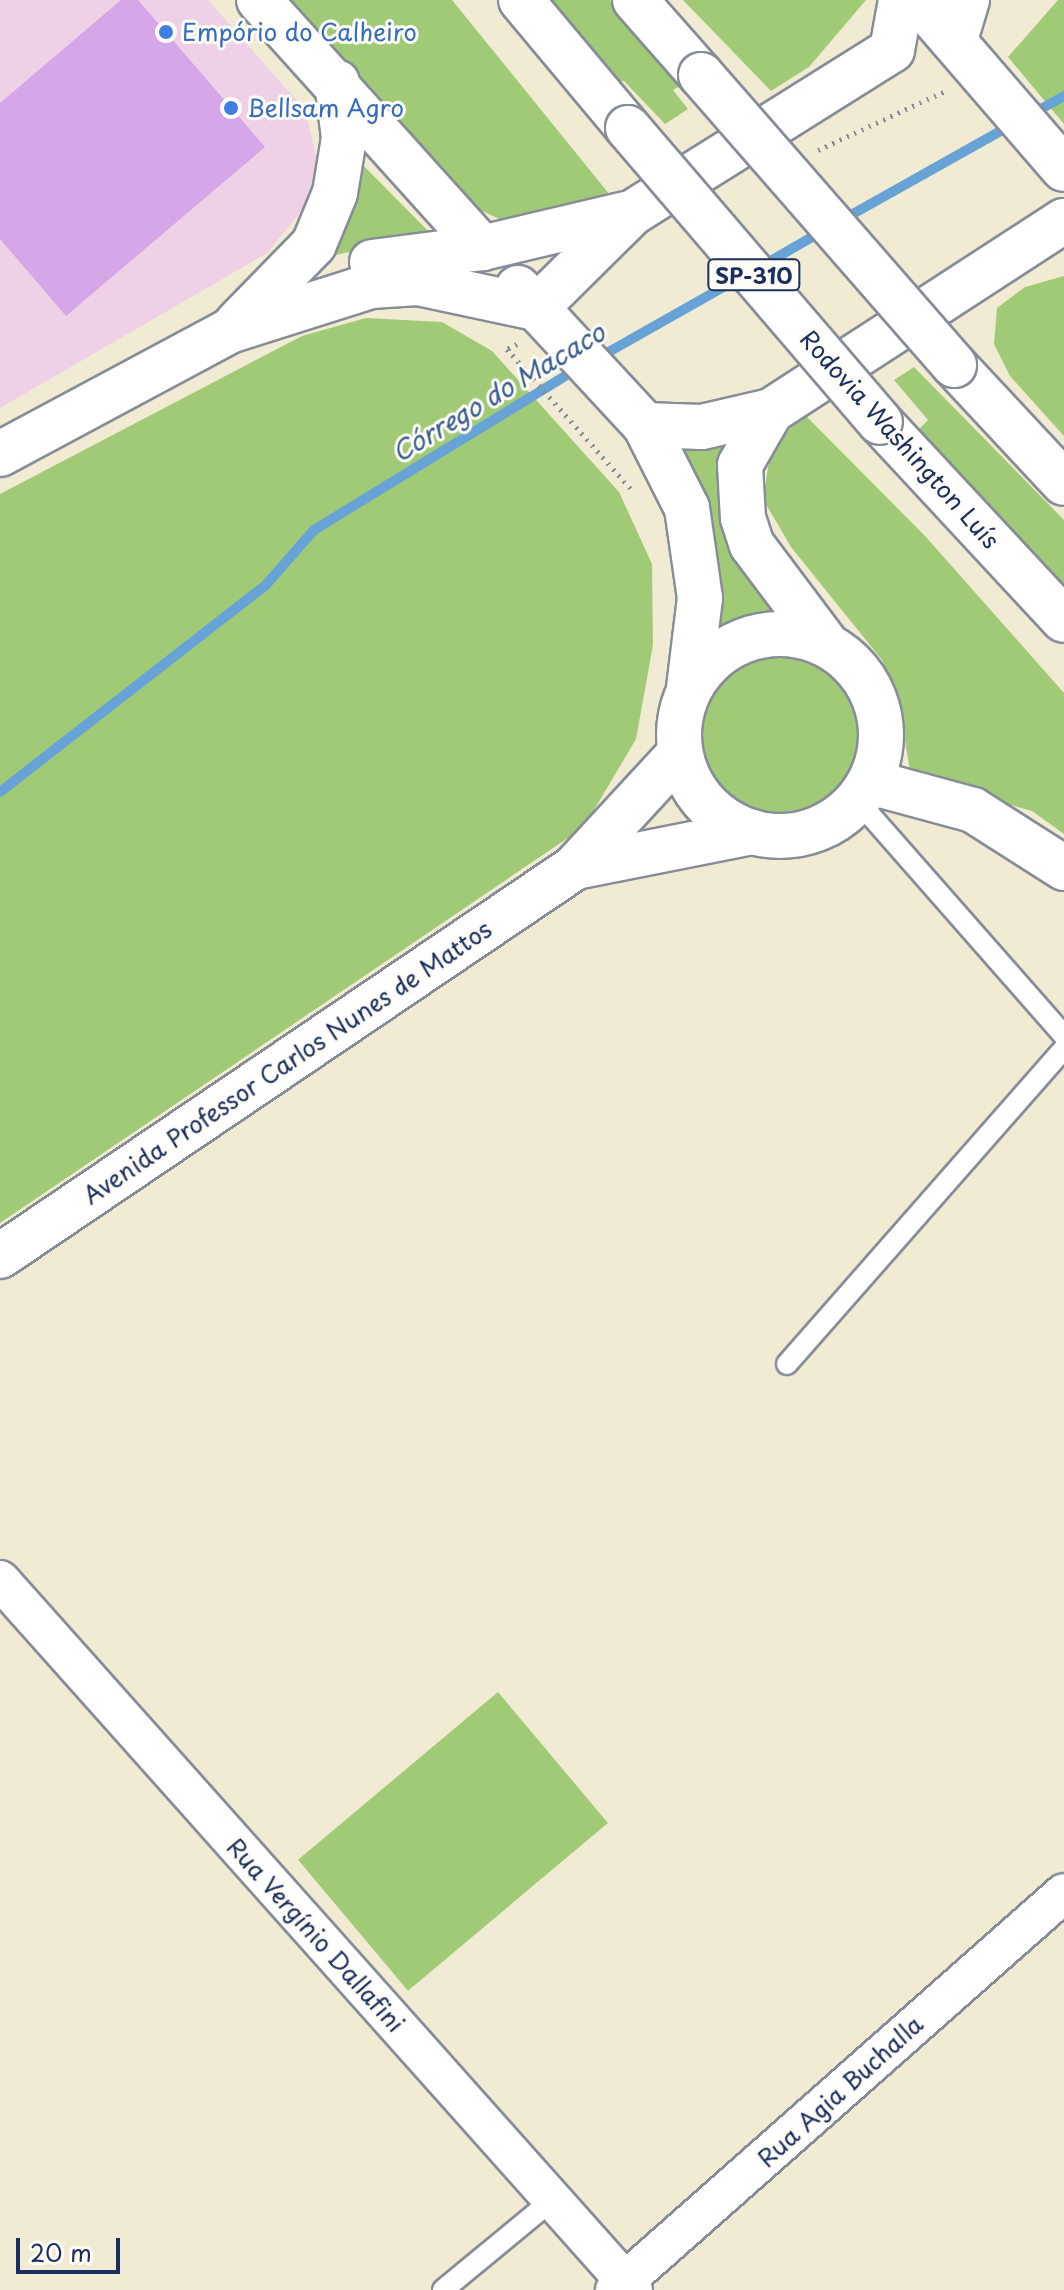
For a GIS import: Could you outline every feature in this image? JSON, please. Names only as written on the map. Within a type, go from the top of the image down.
[{"type":"main road","points":[[259,0],[337,82],[482,248],[634,413],[687,508],[695,553],[698,639],[680,753],[713,811],[753,832],[820,827],[863,791],[881,738],[873,695],[827,645],[752,545],[743,518],[740,465],[771,411]]},
{"type":"main road","name":"Rodovia Washington Luís","points":[[521,0],[880,422],[1064,620]]},
{"type":"main road","points":[[635,0],[954,365],[1064,483]]},
{"type":"main road","points":[[892,50],[901,0]]},
{"type":"main road","points":[[918,0],[970,44],[1061,166]]},
{"type":"main road","points":[[545,317],[632,213],[892,50],[970,44]]},
{"type":"main road","points":[[229,331],[314,244],[335,193],[344,138],[337,82]]},
{"type":"main road","points":[[0,454],[229,331],[385,257],[482,248],[632,213]]},
{"type":"main road","points":[[634,413],[702,427],[771,411],[1064,221]]},
{"type":"main road","points":[[229,331],[371,286],[418,283],[545,317]]},
{"type":"main road","points":[[689,687],[720,653],[761,635],[827,645]]},
{"type":"main road","name":"Avenida Professor Carlos Nunes de Mattos","points":[[0,1256],[574,868],[680,753]]},
{"type":"main road","points":[[863,791],[973,810],[1064,868]]},
{"type":"main road","name":"Avenida Professor Carlos Nunes de Mattos","points":[[574,868],[753,832]]},
{"type":"street","name":"Rua Vergínio Dallafini","points":[[0,1580],[552,2200],[625,2287]]},
{"type":"street","name":"Rua Agia Buchalla","points":[[625,2287],[1061,1903]]},
{"type":"lane","points":[[863,791],[1064,1036]]},
{"type":"lane","points":[[787,1364],[1064,1049]]},
{"type":"lane","points":[[443,2290],[552,2200]]},
{"type":"path","points":[[517,357],[588,437]]},
{"type":"shaded area","points":[[0,0],[208,0],[305,110],[320,173],[304,208],[267,253],[0,408]]},
{"type":"green space","points":[[280,0],[452,0],[610,195],[576,212],[508,223],[476,208]]},
{"type":"green space","points":[[547,0],[610,0],[682,85],[673,90],[688,109],[665,124],[624,81],[615,82]]},
{"type":"green space","points":[[683,0],[866,0],[809,67],[771,91]]},
{"type":"green space","points":[[1058,0],[1064,0],[1064,124],[1008,57]]},
{"type":"green space","points":[[353,155],[432,235],[311,260]]},
{"type":"green space","points":[[1064,276],[1064,436],[1010,376],[994,344],[997,308],[1025,287]]},
{"type":"green space","points":[[366,318],[442,322],[492,351],[619,492],[652,564],[653,645],[636,739],[584,827],[0,1223],[0,494],[302,336]]},
{"type":"green space","points":[[914,367],[1064,520],[1064,587],[918,430],[928,420],[894,380]]},
{"type":"green space","points":[[804,414],[926,537],[1064,693],[1064,834],[1032,811],[911,777],[898,698],[882,660],[791,547],[763,499],[771,449]]},
{"type":"green space","points":[[730,444],[719,495],[724,518],[784,613],[756,614],[714,629],[671,449]]},
{"type":"green space","points":[[779,655],[810,661],[836,678],[853,704],[859,735],[853,766],[836,792],[810,809],[779,815],[748,809],[722,792],[705,766],[699,735],[705,704],[722,678],[748,661]]},
{"type":"green space","points":[[498,1692],[608,1823],[408,1991],[298,1860]]},
{"type":"building","points":[[121,0],[138,0],[265,147],[66,316],[0,239],[0,103]]},
{"type":"waterway","name":"Córrego do Macaco","points":[[1030,115],[1064,96]]},
{"type":"waterway","name":"Córrego do Macaco","points":[[842,220],[1013,124]]},
{"type":"waterway","name":"Córrego do Macaco","points":[[762,266],[824,230]]},
{"type":"waterway","name":"Córrego do Macaco","points":[[598,358],[741,277]]},
{"type":"waterway","name":"Córrego do Macaco","points":[[0,792],[265,586],[314,530],[577,369]]},
{"type":"place","name":"Empório do Calheiro","points":[[166,32]]},
{"type":"place","name":"Bellsam Agro","points":[[231,108]]}]
